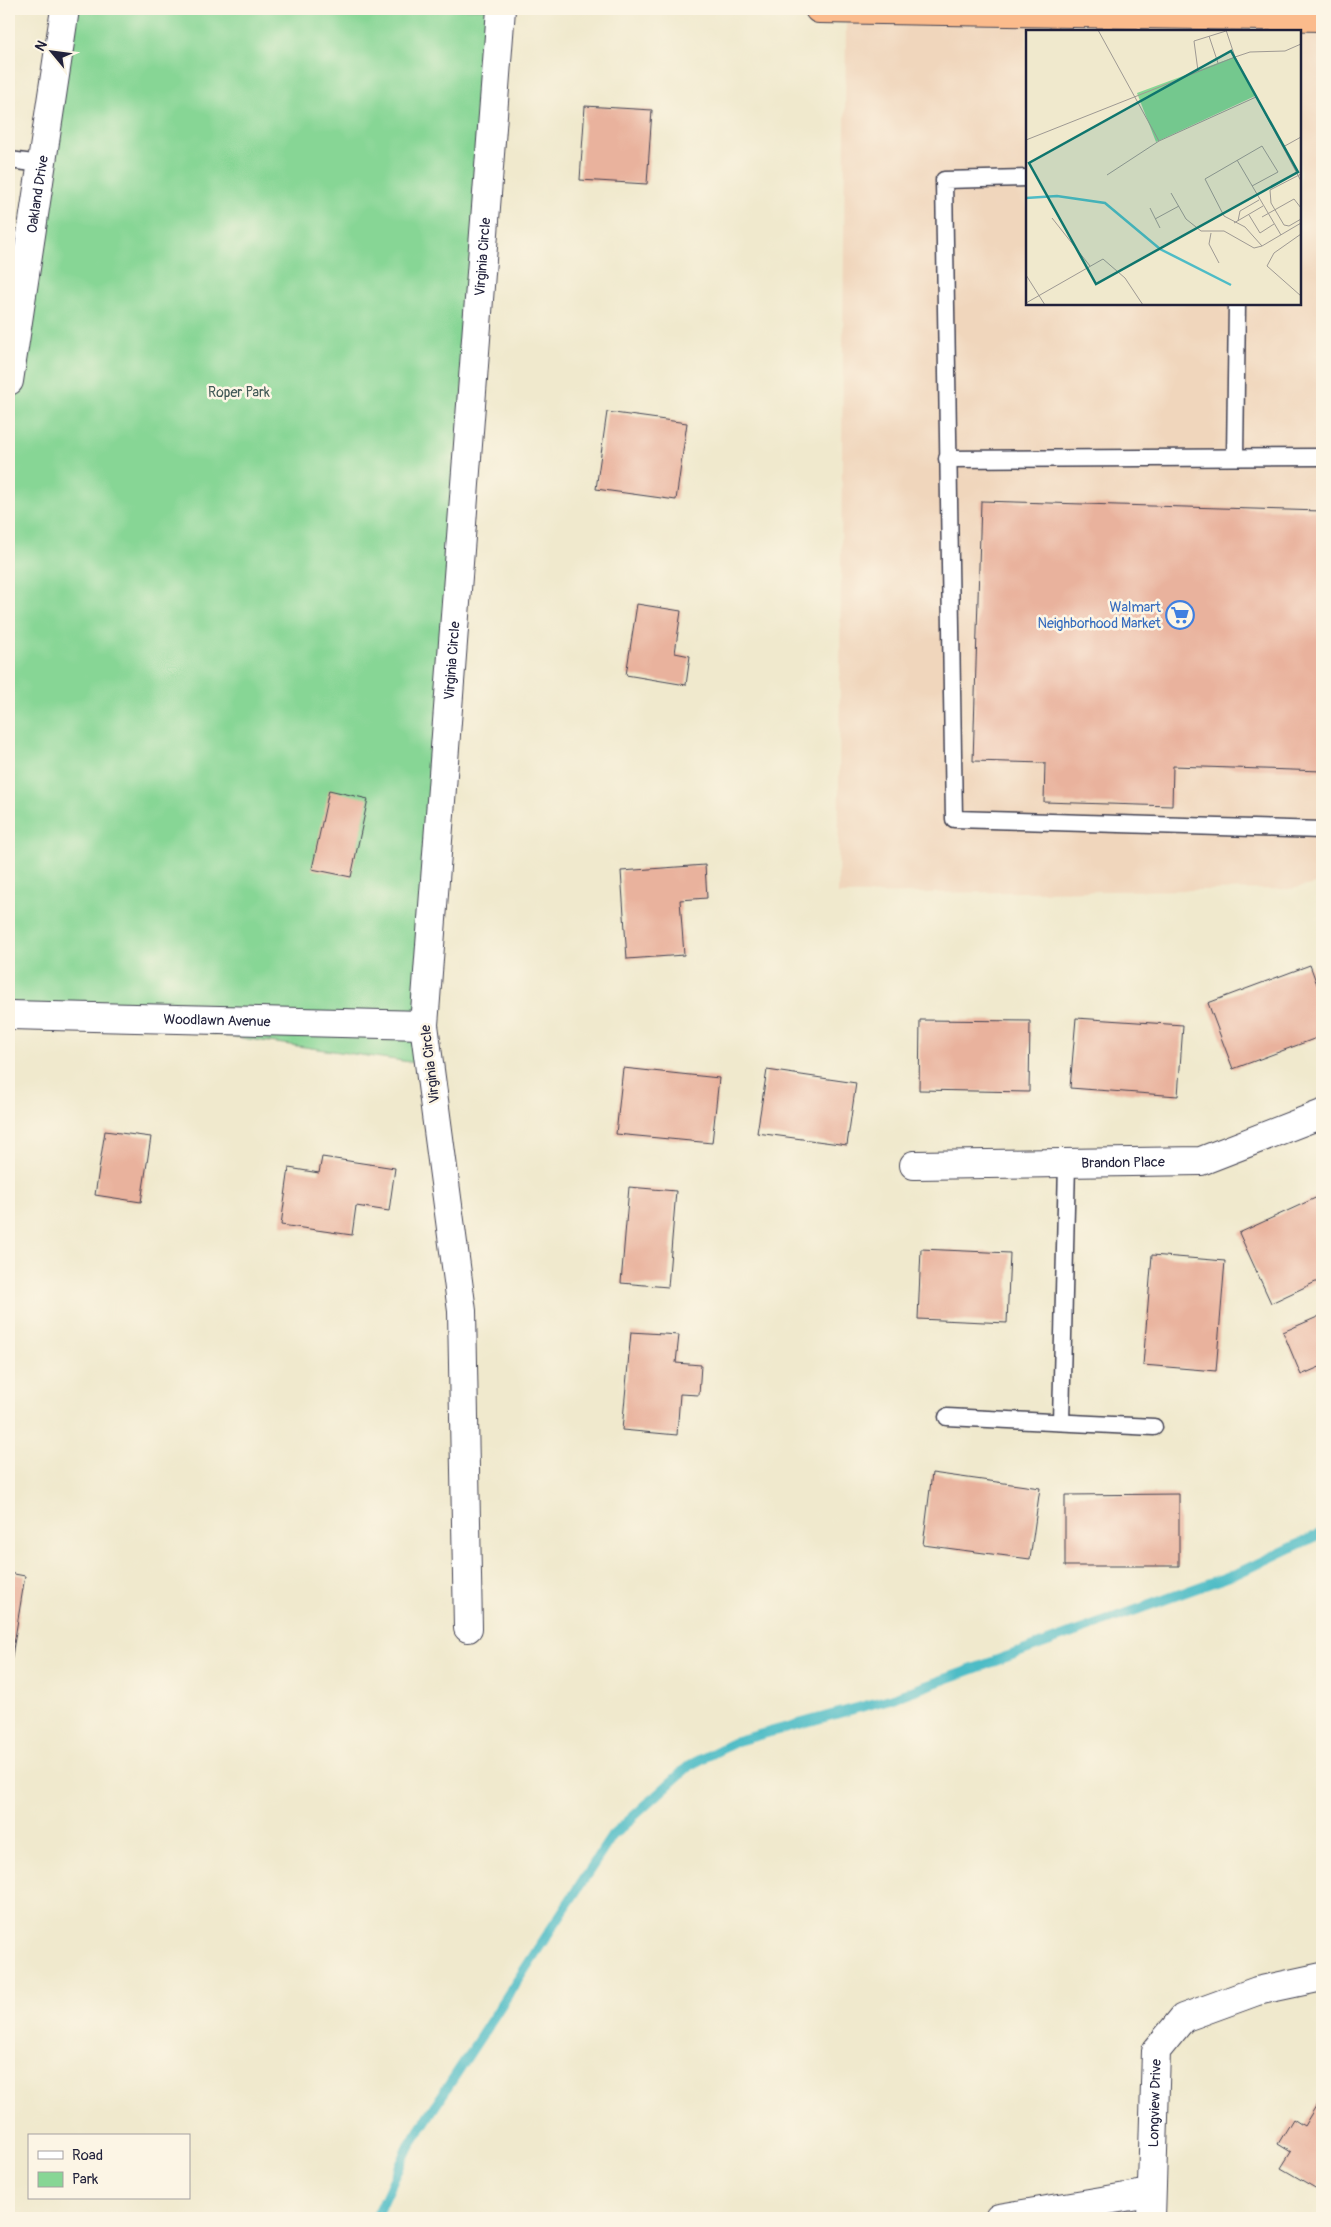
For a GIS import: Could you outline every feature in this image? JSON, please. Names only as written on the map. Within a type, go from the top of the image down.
[{"type":"highway","points":[[820,9],[1050,11],[1322,17]]},
{"type":"street","name":"Oakland Drive","points":[[9,375],[65,9]]},
{"type":"street","name":"Virginia Circle","points":[[468,1628],[462,1311],[424,1025],[502,9]]},
{"type":"street","name":"Woodlawn Avenue","points":[[9,1015],[424,1025]]},
{"type":"street","name":"Brandon Place","points":[[914,1165],[1201,1161],[1322,1114]]},
{"type":"street","name":"Longview Drive","points":[[1150,2206],[1156,2051],[1183,2018],[1257,1991],[1322,1977]]},
{"type":"street","points":[[999,2218],[1150,2206]]},
{"type":"lane","points":[[9,160],[42,164]]},
{"type":"lane","points":[[1026,178],[944,180],[954,819],[1322,830]]},
{"type":"lane","points":[[1235,456],[1237,305]]},
{"type":"lane","points":[[947,459],[1322,457]]},
{"type":"lane","points":[[1061,1422],[1067,1163]]},
{"type":"lane","points":[[947,1417],[1154,1427]]},
{"type":"shaded area","points":[[846,20],[1213,30],[1026,30],[1026,305],[1301,305],[1301,33],[1322,33],[1322,883],[1290,889],[838,894]]},
{"type":"green space","name":"Roper Park","points":[[62,9],[488,9],[417,1063],[9,1005],[9,375]]},
{"type":"building","points":[[585,106],[652,110],[647,184],[580,180]]},
{"type":"building","points":[[607,412],[687,423],[676,500],[596,489]]},
{"type":"building","points":[[981,501],[1322,511],[1322,771],[1173,766],[1172,806],[1044,802],[1045,763],[973,761]]},
{"type":"building","points":[[637,604],[681,611],[675,653],[690,656],[686,685],[626,675]]},
{"type":"building","points":[[329,790],[368,799],[351,877],[312,869]]},
{"type":"building","points":[[705,865],[707,898],[680,900],[684,955],[627,959],[621,871]]},
{"type":"building","points":[[1310,965],[1322,998],[1322,1036],[1233,1069],[1208,1003]]},
{"type":"building","points":[[1076,1018],[1183,1025],[1178,1096],[1070,1088]]},
{"type":"building","points":[[920,1020],[1030,1021],[1029,1092],[919,1090]]},
{"type":"building","points":[[623,1068],[719,1078],[712,1143],[616,1134]]},
{"type":"building","points":[[767,1070],[856,1083],[847,1145],[757,1133]]},
{"type":"building","points":[[105,1131],[151,1137],[141,1202],[95,1195]]},
{"type":"building","points":[[322,1157],[395,1168],[389,1211],[356,1206],[352,1235],[281,1225],[289,1168],[319,1173]]},
{"type":"building","points":[[629,1187],[676,1191],[668,1287],[621,1283]]},
{"type":"building","points":[[1322,1195],[1322,1279],[1271,1303],[1239,1233]]},
{"type":"building","points":[[921,1249],[1010,1253],[1007,1323],[918,1319]]},
{"type":"building","points":[[1152,1255],[1225,1261],[1216,1371],[1143,1365]]},
{"type":"building","points":[[1322,1315],[1322,1366],[1301,1375],[1283,1332]]},
{"type":"building","points":[[631,1332],[679,1335],[676,1363],[701,1365],[699,1395],[680,1394],[677,1435],[622,1430]]},
{"type":"building","points":[[932,1473],[1040,1488],[1030,1559],[923,1545]]},
{"type":"building","points":[[1179,1494],[1179,1566],[1065,1566],[1065,1495]]},
{"type":"building","points":[[9,1573],[25,1576],[10,1669],[9,1669]]},
{"type":"building","points":[[1322,2096],[1322,2180],[1317,2189],[1281,2168],[1291,2152],[1278,2144],[1293,2119],[1304,2126]]},
{"type":"waterway","points":[[376,2218],[409,2146],[612,1836],[690,1765],[737,1741],[890,1699],[1238,1573],[1322,1533]]},
{"type":"place","name":"Walmart Neighborhood Market","points":[[1180,615]]}]
